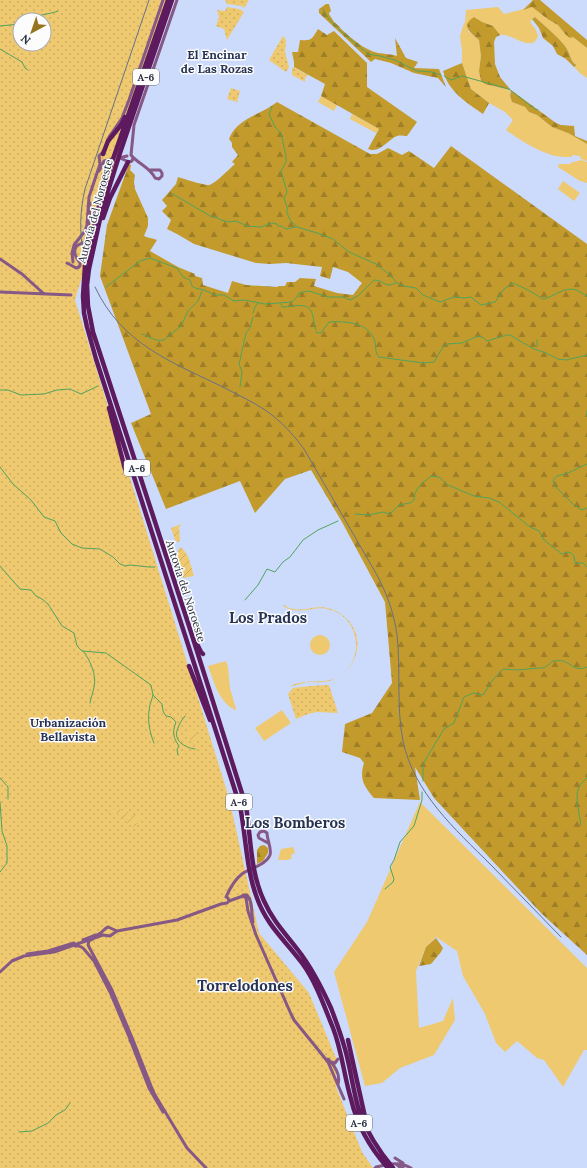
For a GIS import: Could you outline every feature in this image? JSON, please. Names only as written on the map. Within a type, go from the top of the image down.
[{"type":"highway","name":"Autovía del Noroeste","points":[[118,155],[147,61],[168,0]]},
{"type":"highway","name":"Autovía del Noroeste","points":[[172,0],[118,155],[113,161],[102,193],[85,266],[83,296],[87,327],[240,806],[251,880],[257,899],[273,928],[320,984],[345,1050],[355,1097],[366,1128],[387,1161],[394,1166]]},
{"type":"highway","points":[[104,158],[110,138],[124,120],[135,88],[147,61]]},
{"type":"highway","points":[[88,273],[91,269],[101,224],[107,207],[120,177],[130,159]]},
{"type":"highway","name":"Autovía del Noroeste","points":[[113,161],[88,273],[87,297],[93,332],[246,806],[253,865],[261,894],[277,925],[297,949],[310,972],[340,1048],[350,1098],[355,1113],[382,1167]]},
{"type":"highway","points":[[110,401],[108,404],[125,469]]},
{"type":"highway","points":[[190,630],[193,633],[203,654]]},
{"type":"highway","points":[[189,666],[232,780]]},
{"type":"highway","points":[[348,1040],[364,1115],[387,1161]]},
{"type":"street","points":[[104,158],[100,164],[90,190],[85,232],[76,241],[73,248],[74,263],[76,248],[78,245],[85,242],[90,224],[92,190],[104,158],[108,138],[122,118],[163,0]]},
{"type":"street","points":[[130,159],[134,125],[176,0]]},
{"type":"street","points":[[118,155],[126,156],[130,159]]},
{"type":"street","points":[[118,155],[137,162],[154,172]]},
{"type":"street","points":[[104,158],[113,161]]},
{"type":"street","points":[[0,259],[22,274],[44,294]]},
{"type":"street","points":[[0,292],[71,295]]},
{"type":"street","points":[[228,899],[230,886],[243,873],[261,864],[269,856],[270,848],[265,839]]},
{"type":"street","points":[[223,903],[223,898],[228,899],[243,896],[246,898],[256,935],[277,985],[294,1020],[326,1058],[344,1099]]},
{"type":"street","points":[[64,949],[106,935],[109,936],[112,932],[177,920],[223,903],[228,899]]},
{"type":"street","points":[[251,918],[292,1014],[331,1062],[338,1073],[338,1084]]},
{"type":"street","points":[[0,972],[19,956],[48,951],[102,933],[108,927],[112,932]]},
{"type":"street","points":[[104,931],[106,935]]},
{"type":"street","points":[[83,942],[84,940],[96,935]]},
{"type":"street","points":[[93,939],[89,941],[88,944],[112,990],[150,1086],[187,1148],[206,1168]]},
{"type":"street","points":[[83,942],[83,948]]},
{"type":"street","points":[[12,961],[24,956],[45,954],[76,946],[83,948],[94,961],[110,992],[132,1040],[149,1088],[185,1150]]},
{"type":"street","points":[[331,1062],[335,1063],[338,1060]]},
{"type":"street","points":[[396,1158],[414,1168]]},
{"type":"street","points":[[375,1168],[401,1165],[410,1168]]},
{"type":"shaded area","points":[[0,0],[167,0],[75,300],[229,798],[259,933],[309,993],[336,1058],[336,1087],[362,1152],[373,1168],[0,1168]]},
{"type":"shaded area","points":[[225,0],[249,0],[244,8],[242,6],[227,4]]},
{"type":"shaded area","points":[[227,7],[239,9],[244,12],[227,40],[224,29],[216,26],[219,17],[217,10],[225,11]]},
{"type":"shaded area","points":[[498,7],[504,14],[532,7],[558,25],[565,34],[573,37],[587,48],[587,78],[574,67],[576,65],[572,61],[565,46],[535,17],[530,22],[536,30],[538,36],[535,41],[531,43],[522,42],[505,35],[500,35],[493,26],[481,22],[474,17],[468,31],[479,40],[481,56],[479,71],[481,81],[486,84],[510,89],[512,102],[525,107],[529,112],[537,115],[552,127],[568,133],[587,144],[587,161],[581,159],[580,156],[555,156],[524,142],[506,130],[513,120],[505,112],[489,103],[471,89],[462,63],[460,36],[465,23],[466,10]]},
{"type":"shaded area","points":[[283,36],[286,40],[285,52],[289,67],[286,72],[269,60]]},
{"type":"shaded area","points":[[293,67],[308,75],[305,78],[305,82],[292,75]]},
{"type":"shaded area","points":[[231,88],[240,91],[237,102],[227,99]]},
{"type":"shaded area","points":[[321,96],[337,105],[334,111],[318,102]]},
{"type":"shaded area","points":[[352,114],[379,129],[376,133],[350,119]]},
{"type":"shaded area","points":[[581,160],[587,162],[587,183],[580,181],[558,167],[559,164],[570,164]]},
{"type":"shaded area","points":[[563,181],[580,193],[574,201],[558,189]]},
{"type":"shaded area","points":[[182,524],[179,527],[180,539],[179,542],[177,542],[171,528]]},
{"type":"shaded area","points":[[180,547],[188,556],[194,576],[183,578],[178,558],[178,550]]},
{"type":"shaded area","points":[[283,606],[301,610],[318,607],[331,609],[339,613],[349,622],[356,634],[357,649],[348,669],[356,650],[356,640],[353,630],[348,622],[341,615],[331,610],[318,608],[301,611],[289,609]]},
{"type":"shaded area","points":[[320,635],[327,638],[330,645],[327,652],[320,655],[313,652],[310,645],[313,638]]},
{"type":"shaded area","points":[[226,661],[235,710],[221,697],[208,666]]},
{"type":"shaded area","points":[[332,680],[326,682],[301,683],[290,687],[301,682]]},
{"type":"shaded area","points":[[329,685],[338,713],[317,712],[296,719],[288,694],[293,688]]},
{"type":"shaded area","points":[[282,710],[291,723],[264,741],[255,728]]},
{"type":"shaded area","points":[[193,729],[197,731],[199,735],[197,739],[193,741],[189,739],[187,735],[189,731]]},
{"type":"shaded area","points":[[420,802],[587,968],[587,1050],[584,1050],[563,1087],[544,1060],[537,1058],[517,1041],[505,1052],[496,1043],[485,1014],[463,976],[457,951],[436,937],[426,947],[416,971],[419,1028],[443,1021],[453,998],[455,1020],[434,1055],[400,1068],[382,1083],[365,1086],[334,972],[367,922]]},
{"type":"shaded area","points":[[119,809],[140,816],[135,827],[130,825],[116,812],[108,812],[110,810]]},
{"type":"shaded area","points":[[293,847],[295,853],[291,855],[292,858],[288,860],[278,860],[281,849]]},
{"type":"green space","points":[[533,0],[540,0],[587,40],[587,48],[573,37],[570,38],[558,25],[532,7],[523,10]]},
{"type":"green space","points":[[326,4],[329,4],[331,11],[329,14],[334,22],[358,43],[378,53],[397,56],[395,38],[406,58],[418,62],[414,68],[439,69],[446,87],[438,78],[414,73],[391,63],[375,59],[371,62],[319,13],[319,9]]},
{"type":"green space","points":[[474,17],[493,26],[500,35],[496,37],[494,42],[495,64],[500,77],[510,90],[485,84],[481,81],[479,71],[481,56],[479,40],[470,32],[467,26],[470,20]]},
{"type":"green space","points":[[535,17],[565,46],[572,61],[576,65],[574,67],[566,59],[557,54],[553,46],[543,38],[539,28],[532,19]]},
{"type":"green space","points":[[318,29],[327,35],[334,31],[367,63],[367,87],[417,122],[407,136],[397,136],[376,150],[368,149],[379,129],[321,96],[325,84],[294,67],[292,52],[298,52],[300,40],[311,39]]},
{"type":"green space","points":[[462,63],[471,89],[489,103],[483,114],[454,91],[449,85],[443,71]]},
{"type":"green space","points":[[511,90],[556,123],[574,126],[575,136],[587,141],[587,144],[568,133],[552,127],[537,115],[529,112],[525,107],[512,102],[510,96]]},
{"type":"green space","points":[[277,102],[370,154],[377,154],[388,148],[402,155],[409,151],[434,168],[451,146],[587,244],[587,955],[542,914],[434,798],[415,767],[420,800],[374,798],[363,782],[362,774],[364,763],[360,758],[342,752],[345,724],[372,713],[392,683],[385,602],[342,522],[311,470],[285,479],[255,513],[240,481],[166,509],[131,423],[151,414],[100,276],[107,225],[129,164],[131,165],[130,170],[135,175],[135,189],[148,218],[148,226],[144,236],[157,240],[150,251],[178,267],[195,274],[195,276],[202,278],[203,285],[228,293],[232,281],[246,285],[278,287],[285,286],[287,282],[295,282],[300,278],[316,279],[314,286],[337,293],[353,295],[362,283],[348,272],[333,267],[330,279],[320,276],[322,267],[286,263],[256,263],[194,244],[167,229],[171,220],[162,211],[167,206],[162,200],[176,184],[178,177],[206,185],[215,182],[235,164],[232,162],[238,155],[232,147],[232,143],[229,139],[233,132],[243,121]]},
{"type":"green space","points":[[264,845],[268,848],[268,853],[263,861],[257,864],[257,850],[260,846]]},
{"type":"green space","points":[[436,938],[443,948],[441,952],[431,964],[419,966],[426,947]]},
{"type":"waterway","points":[[323,9],[328,18],[368,54],[395,60],[417,71],[432,72],[441,75]]},
{"type":"waterway","points":[[52,13],[58,11]]},
{"type":"waterway","points":[[0,26],[12,25]]},
{"type":"waterway","points":[[0,49],[22,62],[28,70]]},
{"type":"waterway","points":[[444,76],[451,80],[462,76],[509,89],[538,110]]},
{"type":"waterway","points":[[272,107],[269,114],[275,127],[281,133],[286,156],[286,162],[281,171],[287,192],[284,198],[287,213],[290,220],[297,227],[333,239],[349,252],[376,264],[390,275],[397,283],[416,288],[423,295],[440,302],[454,297],[471,297],[481,305],[495,302],[504,289],[513,283],[543,299],[567,289],[576,290],[587,296]]},
{"type":"waterway","points":[[171,193],[212,217],[216,217],[221,220],[229,222],[236,221],[247,226],[261,227],[272,223],[286,229],[296,227]]},
{"type":"waterway","points":[[106,287],[140,261],[150,258],[177,268],[183,277],[190,280],[192,286],[195,288],[215,295],[224,295],[234,301],[244,300],[265,304],[292,302],[299,293],[309,291],[328,297],[343,297],[350,300],[358,296],[374,280],[387,285],[396,283]]},
{"type":"waterway","points":[[142,334],[156,340],[164,340],[181,326],[188,311],[198,301],[202,291]]},
{"type":"waterway","points":[[253,313],[258,303]]},
{"type":"waterway","points":[[281,304],[282,307],[303,306],[310,309],[316,330]]},
{"type":"waterway","points":[[240,387],[242,372],[239,364],[246,333],[250,328],[253,317]]},
{"type":"waterway","points":[[316,332],[321,333],[329,322],[356,324],[368,330],[372,335],[375,342],[376,352],[379,357],[423,363],[434,362],[443,347],[447,344],[462,343],[478,336],[487,341],[510,335],[534,349],[558,359],[566,360],[587,355]]},
{"type":"waterway","points":[[537,340],[537,347]]},
{"type":"waterway","points":[[0,390],[8,390],[21,395],[44,394],[57,390],[70,389],[81,394],[98,386]]},
{"type":"waterway","points":[[587,411],[587,416]]},
{"type":"waterway","points":[[587,464],[568,473],[557,476],[553,480],[555,486],[574,505],[582,510],[587,508]]},
{"type":"waterway","points":[[0,467],[13,484],[31,500],[44,517],[55,521],[61,533],[72,544],[82,548],[100,549],[125,566],[155,567]]},
{"type":"waterway","points":[[355,514],[369,515],[383,512],[390,514],[399,505],[410,503],[414,500],[417,489],[431,476],[439,477],[448,485],[474,496],[489,498],[499,502],[530,527],[539,531],[544,540],[562,554],[568,552],[571,553],[574,556],[575,563],[583,563],[587,567]]},
{"type":"waterway","points":[[245,600],[258,585],[267,569],[275,572],[283,562],[290,557],[303,540],[318,530],[338,521]]},
{"type":"waterway","points":[[0,566],[20,589],[31,590],[36,596],[48,604],[62,626],[74,633],[77,646],[82,651],[106,653],[151,685],[153,695],[162,704],[163,711],[166,716],[171,717],[176,722],[174,735],[179,746],[177,750],[178,755]]},
{"type":"waterway","points":[[83,651],[90,663],[95,678],[90,703]]},
{"type":"waterway","points":[[423,781],[423,764],[444,729],[454,723],[464,697],[473,693],[483,695],[492,681],[503,669],[517,670],[543,668],[553,661],[563,661],[580,669],[587,667]]},
{"type":"waterway","points":[[153,695],[149,710],[149,720],[154,743]]},
{"type":"waterway","points":[[185,716],[178,726],[178,740],[187,747],[195,749]]},
{"type":"waterway","points":[[0,778],[8,787],[8,799]]},
{"type":"waterway","points":[[581,825],[577,795],[580,785],[587,778]]},
{"type":"waterway","points":[[385,889],[393,882],[394,879],[390,867],[400,842],[414,826],[422,800],[422,792]]},
{"type":"waterway","points":[[0,802],[2,831],[7,846],[7,863],[0,872]]},
{"type":"waterway","points":[[19,1132],[32,1131],[48,1123],[56,1115],[65,1110],[70,1103]]},
{"type":"railway","points":[[84,255],[81,238],[81,222],[85,189],[149,0]]},
{"type":"railway","points":[[95,287],[106,307],[120,324],[135,338],[169,361],[227,389],[265,410],[276,418],[304,449],[377,575],[390,604],[397,635],[401,728],[408,760],[416,777],[426,794],[450,824],[561,937]]},
{"type":"district","name":"El Encinar de Las Rozas","points":[[217,61]]},
{"type":"district","name":"Los Prados","points":[[268,617]]},
{"type":"district","name":"Urbanización Bellavista","points":[[68,729]]},
{"type":"district","name":"Los Bomberos","points":[[295,822]]},
{"type":"district","name":"Torrelodones","points":[[245,985]]}]
